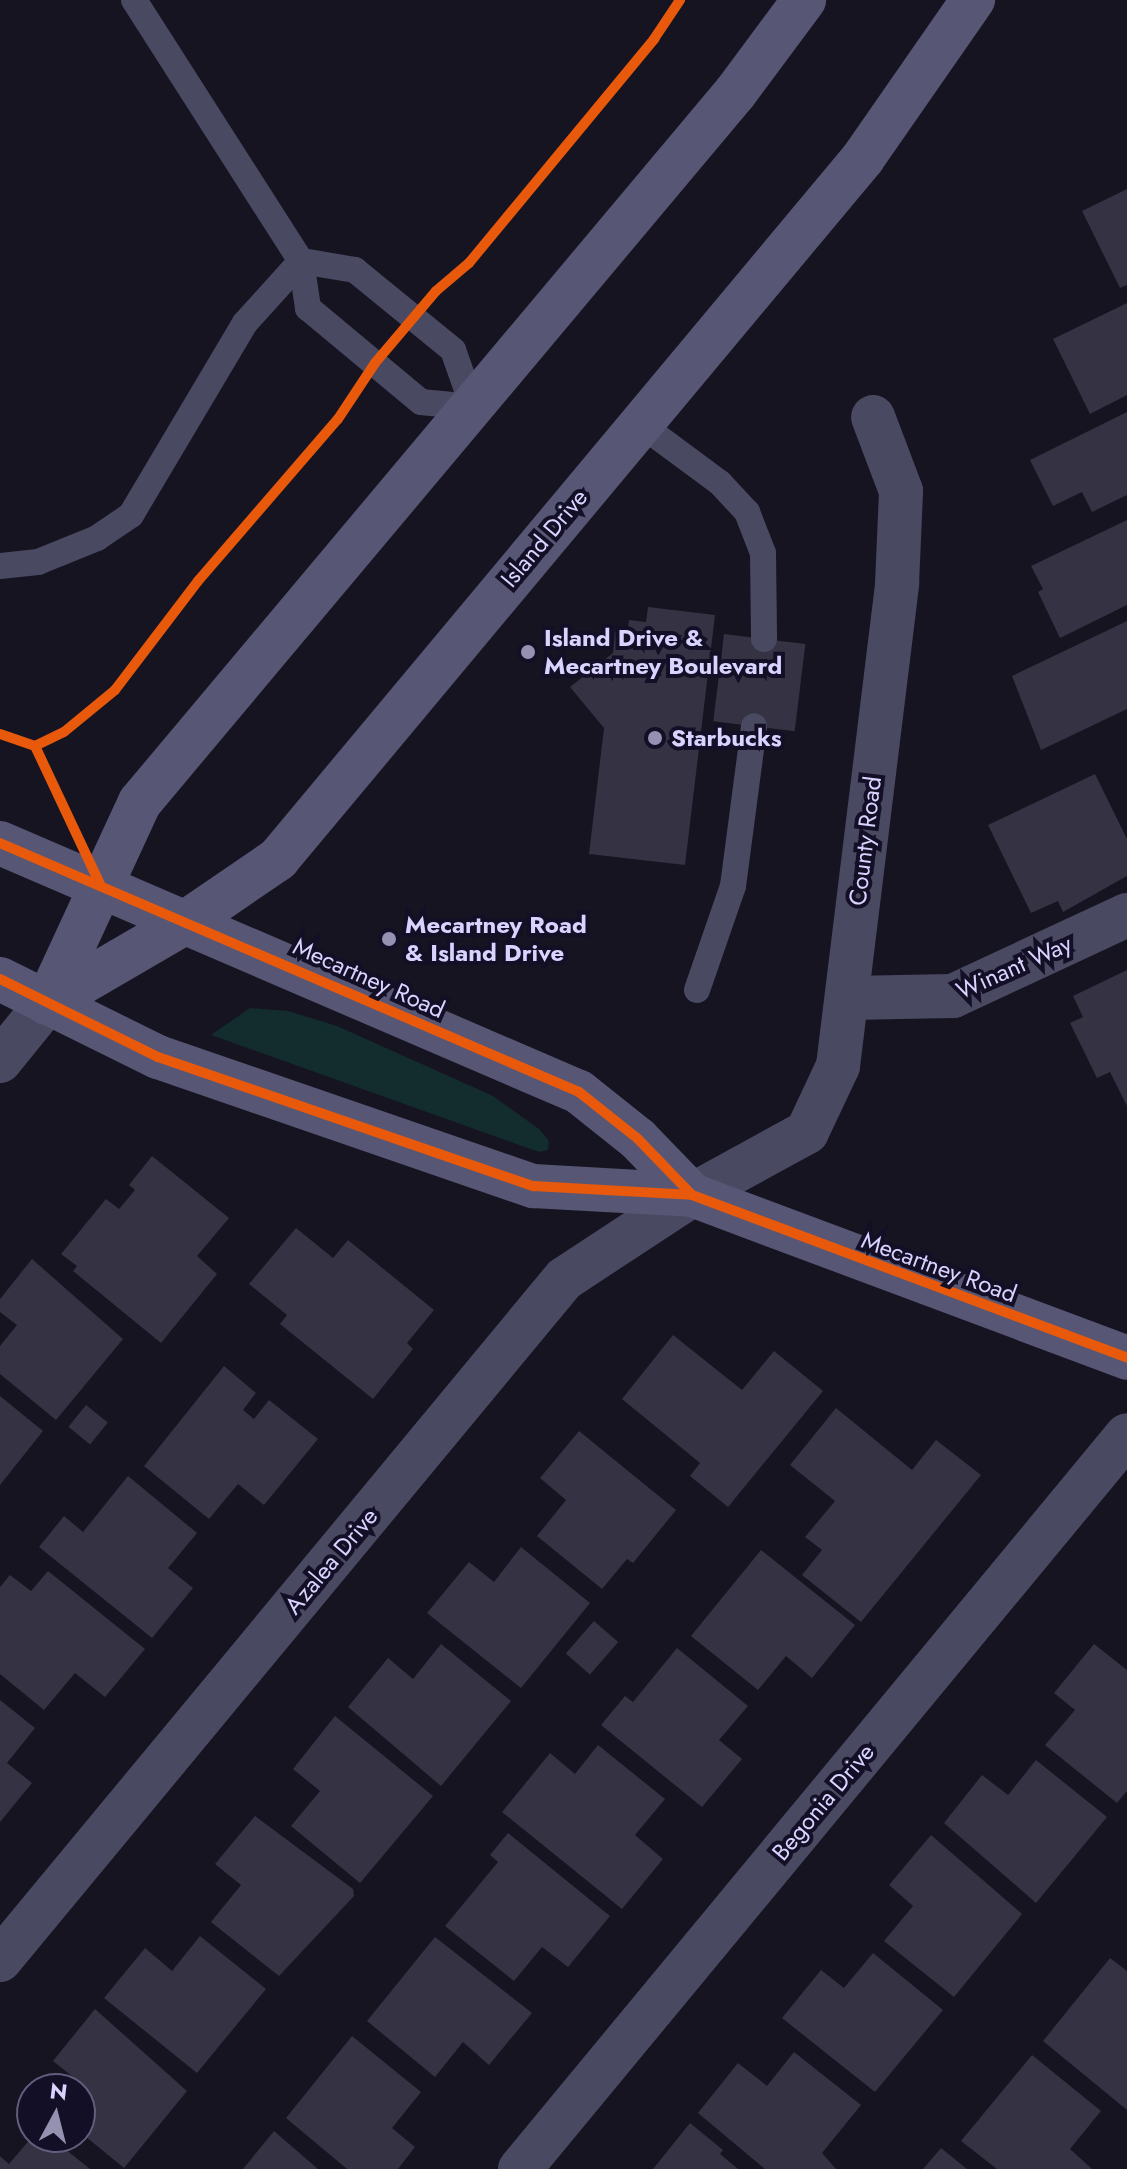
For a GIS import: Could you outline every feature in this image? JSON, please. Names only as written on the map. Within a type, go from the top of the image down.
[{"type":"main road","name":"Island Drive","points":[[47,1003],[140,802],[735,93],[804,0]]},
{"type":"main road","name":"Island Drive","points":[[47,1003],[186,922],[278,859],[863,158],[973,0]]},
{"type":"main road","name":"Mecartney Road","points":[[0,843],[579,1092],[638,1139],[692,1195]]},
{"type":"main road","name":"Mecartney Road","points":[[0,979],[158,1057],[533,1186],[692,1195],[1127,1358]]},
{"type":"street","name":"County Road","points":[[692,1195],[807,1132],[838,1066],[849,998],[897,584],[901,491],[873,417]]},
{"type":"street","name":"Winant Way","points":[[849,998],[953,996],[1127,915]]},
{"type":"street","name":"Island Drive","points":[[0,1061],[47,1003]]},
{"type":"street","name":"Azalea Drive","points":[[0,1960],[564,1279],[692,1195]]},
{"type":"street","name":"Begonia Drive","points":[[520,2169],[1127,1435]]},
{"type":"lane","points":[[134,0],[301,261],[308,308],[421,402],[473,407],[453,350],[355,270],[301,261]]},
{"type":"lane","points":[[0,566],[38,562],[97,538],[131,515],[245,323],[301,261]]},
{"type":"lane","points":[[639,423],[720,483],[747,512],[763,553],[764,639]]},
{"type":"lane","points":[[697,990],[733,886],[754,726]]},
{"type":"green space","points":[[250,1008],[288,1011],[337,1026],[493,1096],[539,1129],[549,1141],[548,1150],[539,1152],[211,1035]]},
{"type":"building","points":[[1127,189],[1127,285],[1120,288],[1082,211]]},
{"type":"building","points":[[1127,303],[1127,395],[1090,414],[1053,339]]},
{"type":"building","points":[[1127,412],[1127,495],[1092,512],[1082,492],[1053,506],[1030,460]]},
{"type":"building","points":[[1127,520],[1127,605],[1060,638],[1038,592],[1043,589],[1031,566]]},
{"type":"building","points":[[648,607],[715,615],[685,865],[589,854],[604,728],[570,687],[613,653],[615,632],[627,634],[629,620],[646,622]]},
{"type":"building","points":[[1127,621],[1127,709],[1041,750],[1012,676]]},
{"type":"building","points":[[724,634],[805,644],[795,731],[713,721]]},
{"type":"building","points":[[1095,774],[1127,839],[1127,876],[1063,912],[1058,901],[1031,913],[988,825]]},
{"type":"building","points":[[1127,970],[1127,1106],[1110,1072],[1097,1078],[1070,1023],[1083,1017],[1073,996]]},
{"type":"building","points":[[152,1156],[229,1218],[197,1256],[217,1274],[161,1343],[73,1271],[77,1266],[61,1254],[106,1199],[119,1209],[135,1190],[129,1185]]},
{"type":"building","points":[[296,1228],[333,1258],[348,1240],[434,1310],[407,1343],[413,1349],[373,1399],[280,1324],[287,1315],[249,1284]]},
{"type":"building","points":[[32,1259],[123,1339],[56,1420],[0,1374],[0,1346],[17,1325],[0,1312],[0,1299]]},
{"type":"building","points":[[673,1335],[742,1390],[774,1351],[823,1391],[728,1507],[690,1476],[700,1463],[622,1399]]},
{"type":"building","points":[[224,1366],[256,1393],[243,1410],[254,1419],[269,1400],[318,1439],[264,1505],[238,1484],[209,1519],[144,1466]]},
{"type":"building","points":[[0,1396],[43,1431],[0,1485]]},
{"type":"building","points":[[86,1405],[108,1423],[90,1444],[68,1427]]},
{"type":"building","points":[[836,1408],[912,1470],[936,1440],[981,1475],[861,1622],[802,1575],[822,1550],[805,1537],[835,1501],[790,1465]]},
{"type":"building","points":[[579,1431],[676,1510],[633,1563],[627,1559],[602,1589],[537,1536],[566,1500],[540,1478]]},
{"type":"building","points":[[128,1476],[197,1533],[168,1568],[193,1588],[152,1638],[39,1547],[64,1516],[83,1532]]},
{"type":"building","points":[[521,1547],[590,1603],[521,1688],[427,1613],[469,1562],[494,1582]]},
{"type":"building","points":[[761,1550],[855,1625],[812,1678],[786,1656],[758,1690],[691,1636]]},
{"type":"building","points":[[48,1571],[145,1649],[105,1697],[75,1673],[44,1710],[0,1674],[0,1587],[10,1575],[31,1591]]},
{"type":"building","points":[[594,1621],[618,1642],[590,1674],[566,1653]]},
{"type":"building","points":[[441,1644],[511,1701],[441,1786],[348,1707],[388,1658],[413,1679]]},
{"type":"building","points":[[1094,1644],[1127,1670],[1127,1791],[1117,1803],[1045,1745],[1075,1710],[1054,1693]]},
{"type":"building","points":[[677,1648],[748,1706],[719,1740],[742,1759],[702,1807],[601,1725],[625,1696],[633,1702]]},
{"type":"building","points":[[0,1700],[35,1728],[7,1763],[32,1783],[0,1822]]},
{"type":"building","points":[[335,1716],[433,1796],[360,1883],[291,1826],[320,1791],[293,1769]]},
{"type":"building","points":[[598,1745],[665,1799],[635,1835],[663,1859],[622,1909],[502,1812],[550,1753],[575,1774]]},
{"type":"building","points":[[1036,1760],[1107,1817],[1036,1903],[944,1823],[982,1775],[1008,1795]]},
{"type":"building","points":[[255,1816],[353,1889],[354,1896],[279,1976],[211,1922],[241,1885],[215,1864]]},
{"type":"building","points":[[508,1833],[610,1916],[568,1967],[542,1947],[514,1981],[445,1926],[498,1862],[490,1855]]},
{"type":"building","points":[[931,1835],[1022,1914],[954,1997],[884,1941],[913,1906],[889,1885]]},
{"type":"building","points":[[200,1936],[266,1989],[197,2073],[104,1998],[145,1948],[172,1971]]},
{"type":"building","points":[[435,1937],[532,2013],[489,2065],[463,2042],[435,2077],[367,2021]]},
{"type":"building","points":[[873,1953],[943,2010],[875,2092],[782,2018],[821,1970],[844,1988]]},
{"type":"building","points":[[1110,1958],[1127,1971],[1127,2110],[1043,2041]]},
{"type":"building","points":[[95,2009],[187,2091],[124,2168],[96,2145],[96,2073],[68,2073],[53,2061]]},
{"type":"building","points":[[352,2036],[421,2092],[392,2128],[415,2147],[398,2169],[347,2169],[286,2118]]},
{"type":"building","points":[[794,2052],[861,2105],[822,2153],[836,2169],[765,2169],[698,2113],[738,2063],[767,2086]]},
{"type":"building","points":[[1032,2055],[1101,2111],[1070,2149],[1092,2169],[997,2169],[961,2141]]},
{"type":"building","points":[[690,2123],[723,2150],[720,2154],[738,2169],[653,2169]]},
{"type":"building","points":[[274,2131],[318,2169],[243,2169]]},
{"type":"building","points":[[941,2148],[967,2169],[923,2169]]},
{"type":"building","points":[[18,2153],[70,2153],[90,2169],[0,2169],[0,2156],[9,2164]]},
{"type":"cycle path","points":[[35,746],[64,732],[115,690],[198,581],[338,419],[375,363],[436,291],[469,263],[654,39],[680,0]]},
{"type":"cycle path","points":[[0,734],[35,746],[101,886]]},
{"type":"cycle path","points":[[0,843],[579,1092],[638,1139],[692,1195]]},
{"type":"cycle path","points":[[0,979],[158,1057],[533,1186],[692,1195],[1127,1358]]},
{"type":"place","name":"Island Drive & Mecartney Boulevard","points":[[528,652]]},
{"type":"place","name":"Starbucks","points":[[655,738]]},
{"type":"place","name":"Mecartney Road & Island Drive","points":[[389,939]]}]
